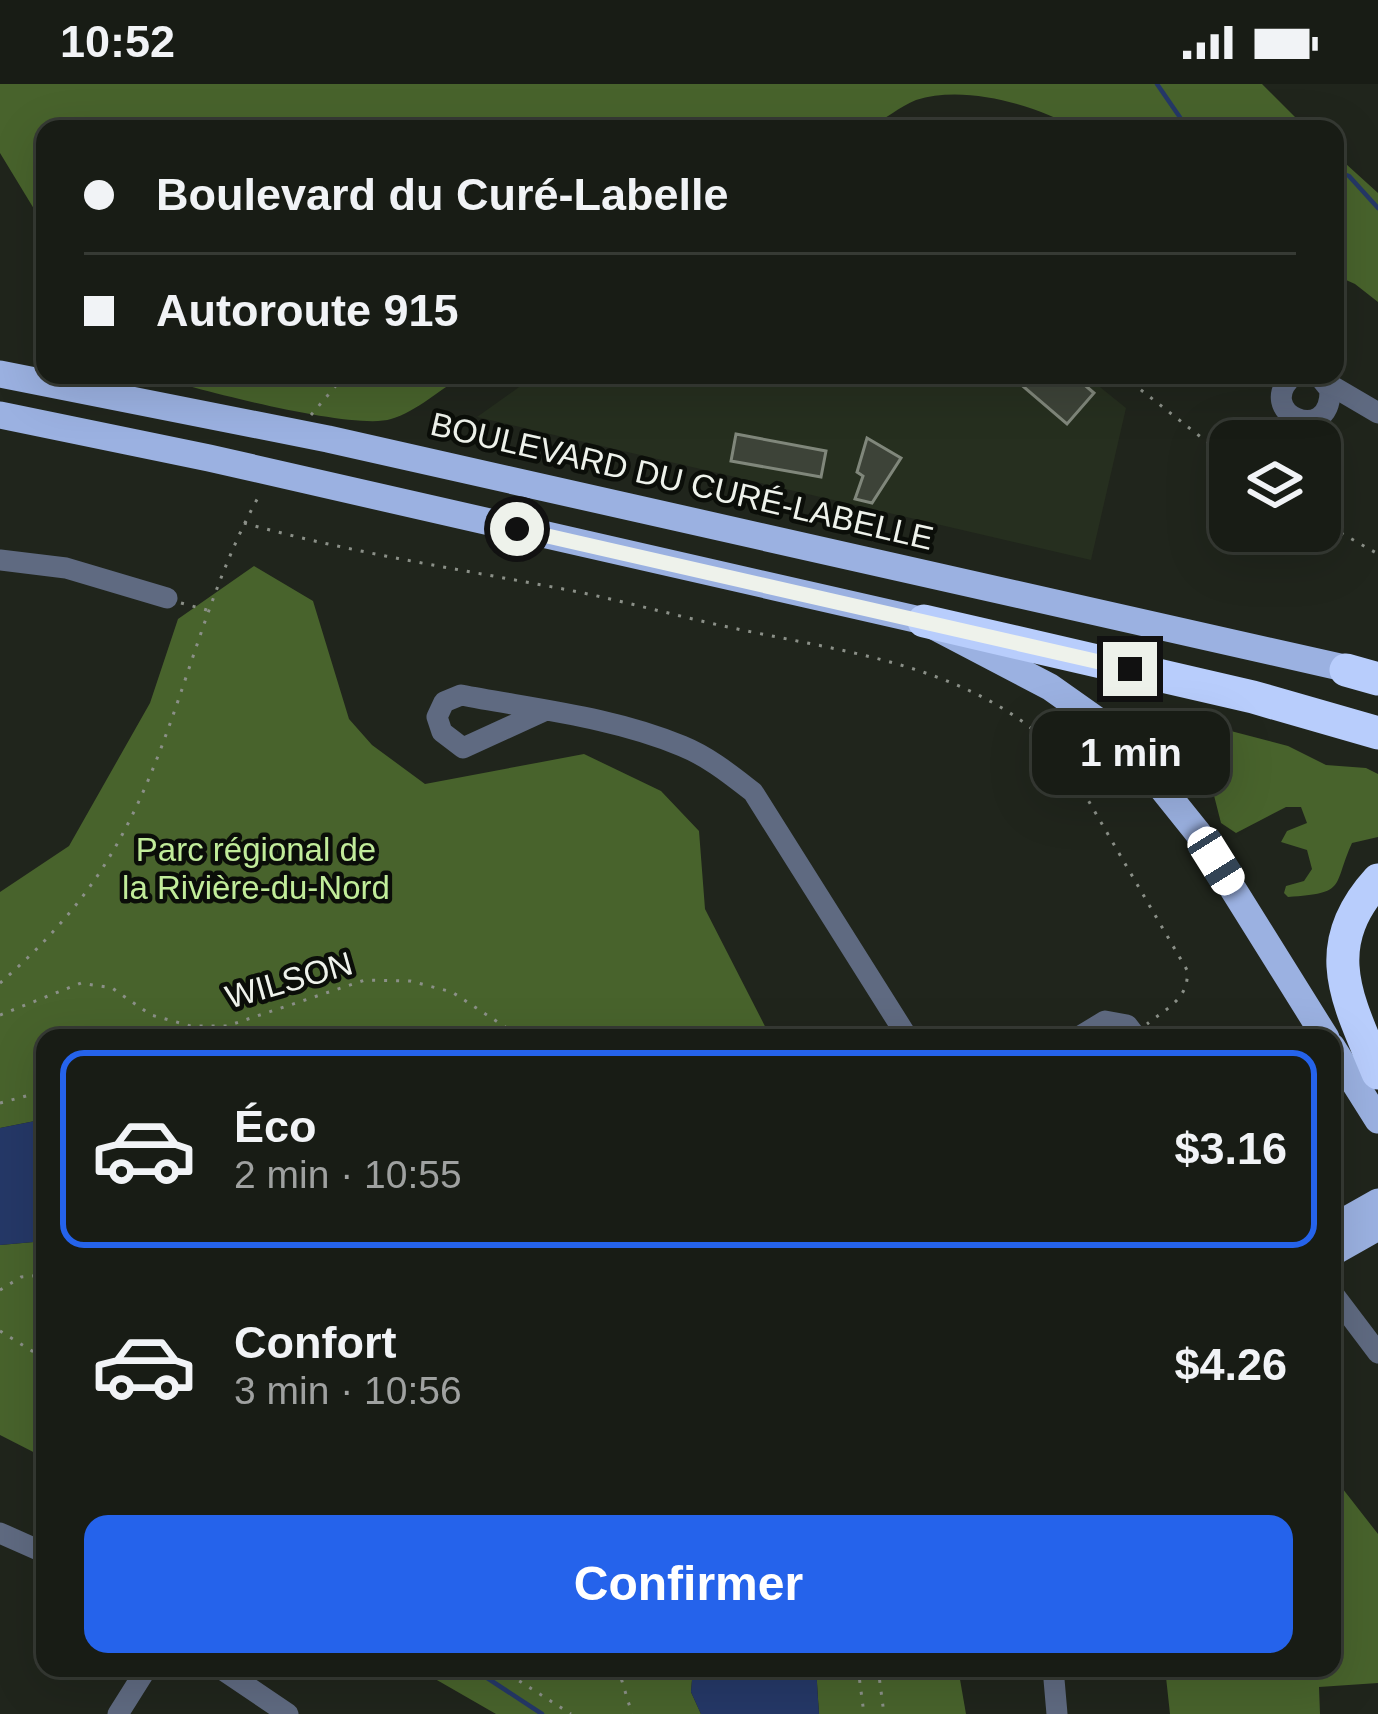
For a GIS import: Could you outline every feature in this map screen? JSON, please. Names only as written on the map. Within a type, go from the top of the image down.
[{"type":"highway","points":[[924,621],[1211,687],[1378,733]]},
{"type":"highway","points":[[1376,1064],[1350,1009],[1343,960],[1353,916],[1378,880]]},
{"type":"main road","name":"BOULEVARD DU CURÉ-LABELLE","points":[[0,374],[36,381]]},
{"type":"main road","name":"BOULEVARD DU CURÉ-LABELLE","points":[[50,384],[350,444],[1367,674]]},
{"type":"main road","points":[[0,415],[228,462],[924,621],[1050,687],[1133,752],[1198,833],[1320,1029]]},
{"type":"main road","points":[[1341,1061],[1378,1120]]},
{"type":"main road","points":[[1341,1223],[1378,1202]]},
{"type":"main road","points":[[1341,1248],[1378,1226]]},
{"type":"street","points":[[1285,384],[1281,399],[1288,414],[1303,421],[1324,413],[1330,398],[1324,384]]},
{"type":"street","points":[[1330,384],[1378,413]]},
{"type":"street","points":[[0,560],[142,579],[172,600]]},
{"type":"street","points":[[544,711],[684,746],[754,792],[902,1029]]},
{"type":"street","points":[[1092,1029],[1105,1021],[1130,1029]]},
{"type":"street","points":[[1341,1304],[1378,1353]]},
{"type":"street","points":[[0,1533],[36,1549]]},
{"type":"street","points":[[118,1714],[141,1677]]},
{"type":"street","points":[[233,1677],[288,1714]]},
{"type":"street","points":[[1054,1677],[1057,1714]]},
{"type":"path","points":[[309,417],[337,384]]},
{"type":"path","points":[[1133,384],[1209,443]]},
{"type":"path","points":[[0,983],[54,931],[113,851],[158,752],[244,523],[261,492]]},
{"type":"path","points":[[244,523],[830,647],[970,689],[1040,736],[1063,758],[1187,970],[1182,997],[1143,1029]]},
{"type":"path","points":[[1341,532],[1378,554]]},
{"type":"path","points":[[172,600],[208,611]]},
{"type":"path","name":"WILSON","points":[[0,1015],[81,983],[112,988],[151,1016],[191,1027],[227,1026],[365,980],[410,981],[452,992],[508,1029]]},
{"type":"path","points":[[0,1103],[36,1093]]},
{"type":"path","points":[[0,1290],[21,1277],[36,1276]]},
{"type":"path","points":[[0,1331],[36,1353]]},
{"type":"path","points":[[513,1677],[571,1714]]},
{"type":"path","points":[[621,1677],[632,1714]]},
{"type":"path","points":[[859,1677],[864,1714]]},
{"type":"path","points":[[879,1677],[884,1714]]},
{"type":"shaded area","points":[[523,384],[1096,384],[1126,408],[1091,560],[477,417]]},
{"type":"green space","points":[[0,84],[1262,84],[1298,120],[1058,120],[1021,105],[956,94],[916,100],[882,120],[36,120],[36,212],[0,153]]},
{"type":"green space","points":[[1344,162],[1378,193],[1378,302],[1344,279]]},
{"type":"green space","points":[[184,384],[450,384],[410,411],[372,421],[273,407]]},
{"type":"green space","name":"Parc régional de la Rivière-du-Nord","points":[[254,566],[313,601],[349,719],[372,745],[425,784],[584,754],[661,791],[699,831],[705,909],[766,1029],[36,1029],[36,1121],[0,1128],[0,892],[69,846],[150,703],[178,619]]},
{"type":"green space","points":[[1227,730],[1288,746],[1326,765],[1366,768],[1378,774],[1378,837],[1352,843],[1339,878],[1329,890],[1288,897],[1284,893],[1286,886],[1304,881],[1312,869],[1307,850],[1281,842],[1287,831],[1307,823],[1301,807],[1286,807],[1236,833],[1221,823],[1206,764],[1211,737]]},
{"type":"green space","points":[[36,1242],[36,1453],[0,1435],[0,1245]]},
{"type":"green space","points":[[1341,1487],[1378,1534],[1378,1683],[1319,1687],[1320,1714],[1170,1714],[1166,1677],[1341,1677]]},
{"type":"green space","points":[[432,1677],[692,1677],[691,1692],[701,1714],[496,1714]]},
{"type":"green space","points":[[817,1677],[960,1677],[966,1714],[819,1714]]},
{"type":"water","points":[[36,1121],[36,1242],[0,1245],[0,1128]]},
{"type":"water","points":[[692,1677],[817,1677],[819,1714],[701,1714],[691,1692]]},
{"type":"building","points":[[1020,384],[1084,384],[1094,393],[1067,424]]},
{"type":"building","points":[[736,434],[826,451],[821,477],[731,461]]},
{"type":"building","points":[[867,438],[901,458],[872,503],[855,499]]},
{"type":"waterway","points":[[1157,84],[1182,120]]},
{"type":"waterway","points":[[1344,174],[1378,208]]},
{"type":"waterway","points":[[486,1677],[542,1714]]},
{"type":"route","points":[[517,529],[1130,669]]}]
